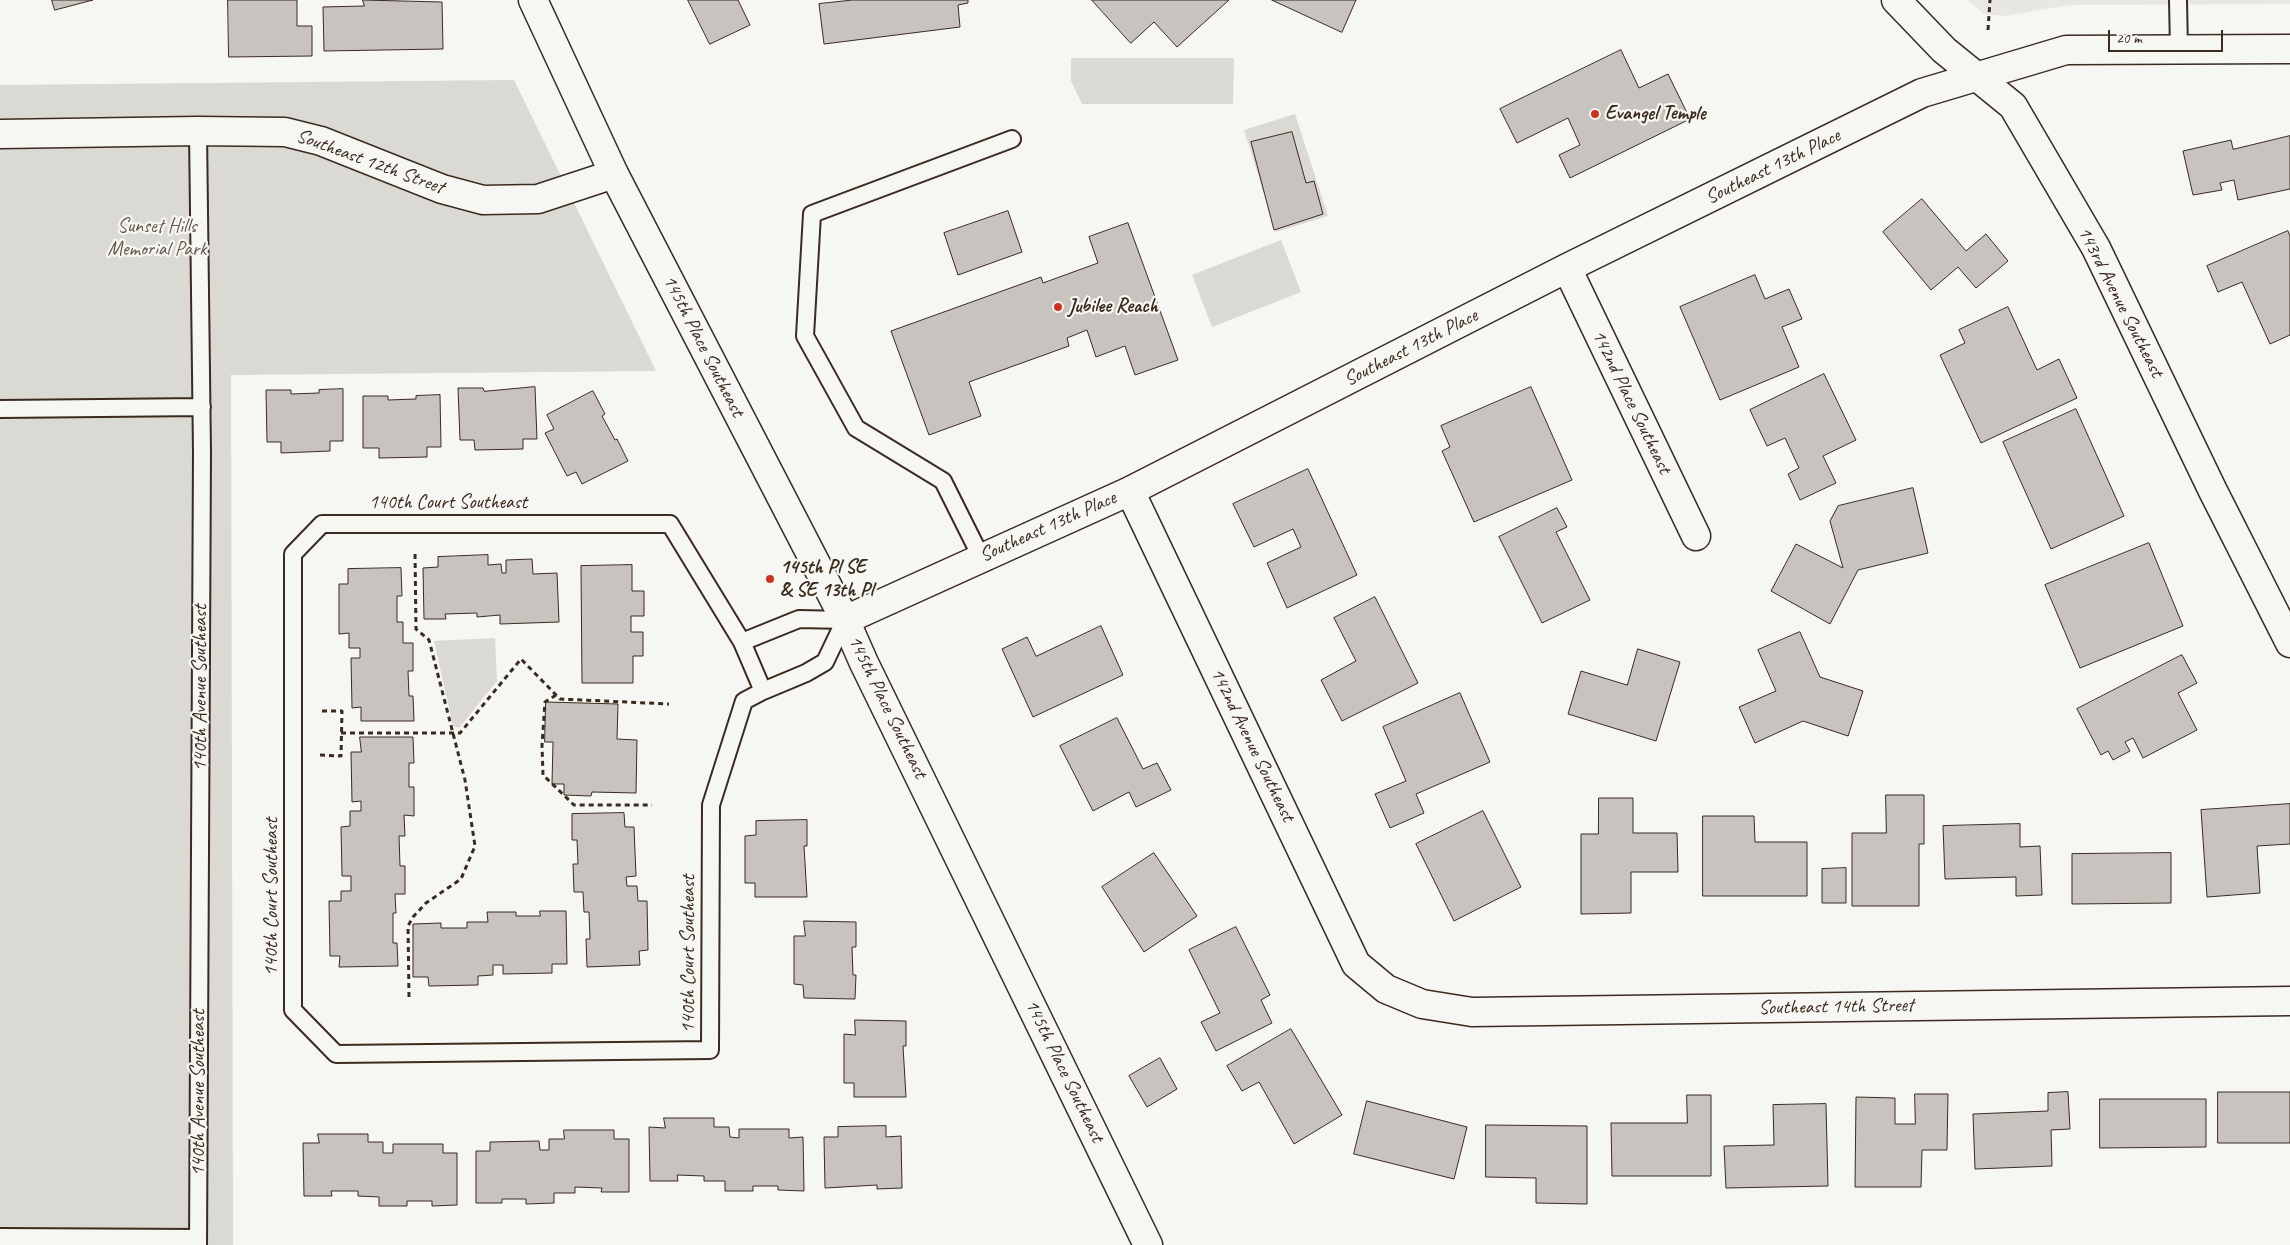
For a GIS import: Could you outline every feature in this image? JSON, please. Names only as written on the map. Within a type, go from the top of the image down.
[{"type":"street","points":[[532,0],[614,174]]},
{"type":"street","name":"143rd Avenue Southeast","points":[[1896,0],[1944,50],[2013,106],[2096,248],[2212,489],[2290,643]]},
{"type":"street","points":[[1977,76],[2066,50],[2290,49]]},
{"type":"street","name":"Southeast 13th Place","points":[[845,620],[980,557],[1130,491],[1567,268],[1922,94],[1977,76]]},
{"type":"street","name":"Southeast 12th Street","points":[[0,134],[198,131],[285,132],[321,141],[442,189],[483,200],[538,199],[614,174]]},
{"type":"street","name":"145th Place Southeast","points":[[614,174],[845,620],[864,664],[1148,1245]]},
{"type":"street","name":"142nd Place Southeast","points":[[1567,268],[1696,536]]},
{"type":"street","name":"142nd Avenue Southeast","points":[[1130,491],[1356,964],[1386,989]]},
{"type":"street","name":"Southeast 14th Street","points":[[1386,989],[1422,1004],[1472,1012],[2290,1001]]},
{"type":"lane","points":[[2178,0],[2179,49]]},
{"type":"lane","name":"140th Avenue Southeast","points":[[198,131],[202,407],[198,1241]]},
{"type":"lane","points":[[980,557],[943,481],[856,428],[805,336],[812,214],[1012,139]]},
{"type":"lane","points":[[0,409],[202,407]]},
{"type":"lane","name":"140th Court Southeast","points":[[763,691],[742,642],[670,524],[322,524],[293,554],[293,1010],[336,1054],[710,1050],[711,806],[744,701],[806,673],[824,662],[845,620]]},
{"type":"lane","points":[[742,642],[799,619],[845,620]]},
{"type":"lane","points":[[0,1237],[198,1241]]},
{"type":"path","points":[[1988,30],[1990,0]]},
{"type":"path","points":[[409,997],[408,926],[413,917],[426,903],[461,879],[475,846],[465,780],[429,640],[416,629],[415,551]]},
{"type":"path","points":[[341,733],[452,735],[460,733],[522,659],[560,700],[669,704]]},
{"type":"path","points":[[556,695],[545,702],[542,744],[543,774],[574,805],[652,805]]},
{"type":"path","points":[[315,711],[342,711],[341,756],[316,755]]},
{"type":"shaded area","points":[[1968,0],[2290,0],[2290,4],[2071,5],[2005,16],[1984,14]]},
{"type":"green space","points":[[1071,58],[1234,58],[1233,104],[1082,104],[1071,81]]},
{"type":"green space","name":"Sunset Hills Memorial Park","points":[[514,80],[656,371],[231,375],[233,1245],[0,1245],[0,85]]},
{"type":"green space","points":[[1295,114],[1328,216],[1276,232],[1244,130]]},
{"type":"green space","points":[[1281,240],[1301,292],[1212,327],[1192,275]]},
{"type":"green space","points":[[495,638],[497,681],[459,728],[453,726],[434,641]]},
{"type":"building","points":[[52,0],[93,0],[55,10]]},
{"type":"building","points":[[228,0],[297,0],[297,26],[312,26],[312,56],[229,57]]},
{"type":"building","points":[[363,0],[442,2],[443,49],[324,51],[323,7],[364,6]]},
{"type":"building","points":[[688,0],[738,0],[750,25],[710,44]]},
{"type":"building","points":[[853,0],[968,0],[968,3],[958,5],[960,27],[824,44],[819,4]]},
{"type":"building","points":[[1092,0],[1229,0],[1177,47],[1154,22],[1131,43]]},
{"type":"building","points":[[1272,0],[1356,0],[1342,32]]},
{"type":"building","name":"Evangel Temple","points":[[1621,50],[1639,88],[1668,74],[1690,119],[1570,178],[1559,155],[1580,145],[1568,118],[1517,143],[1500,109]]},
{"type":"building","points":[[1292,132],[1306,183],[1314,181],[1323,214],[1274,230],[1251,142]]},
{"type":"building","points":[[2290,136],[2290,189],[2238,200],[2234,180],[2220,183],[2222,190],[2193,195],[2183,151],[2231,140],[2233,149]]},
{"type":"building","points":[[1922,199],[1966,251],[1986,234],[2008,261],[1976,288],[1958,267],[1931,290],[1883,232]]},
{"type":"building","points":[[1008,211],[1022,252],[958,275],[944,233]]},
{"type":"building","name":"Jubilee Reach","points":[[1128,223],[1178,360],[1135,375],[1125,346],[1096,357],[1087,330],[1067,338],[1069,346],[969,382],[981,416],[929,435],[891,331],[1041,277],[1043,283],[1098,263],[1089,237]]},
{"type":"building","points":[[2288,231],[2290,236],[2290,335],[2270,344],[2242,282],[2218,292],[2207,266]]},
{"type":"building","points":[[1755,275],[1765,299],[1789,289],[1802,319],[1782,327],[1799,367],[1720,400],[1680,307]]},
{"type":"building","points":[[2008,307],[2037,370],[2059,359],[2077,398],[1981,443],[1940,355],[1965,343],[1959,330]]},
{"type":"building","points":[[1824,374],[1856,440],[1823,456],[1836,483],[1800,500],[1788,474],[1799,468],[1785,438],[1767,446],[1750,410]]},
{"type":"building","points":[[535,387],[537,439],[523,439],[523,449],[475,450],[474,440],[460,440],[458,388],[483,388],[484,391]]},
{"type":"building","points":[[1531,387],[1572,480],[1474,522],[1442,451],[1450,447],[1441,426]]},
{"type":"building","points":[[343,389],[343,441],[330,441],[330,451],[281,453],[281,442],[267,442],[266,390],[291,390],[291,394],[319,393],[319,390]]},
{"type":"building","points":[[593,391],[605,414],[602,416],[628,461],[582,484],[576,472],[567,476],[545,433],[554,429],[547,415]]},
{"type":"building","points":[[440,395],[441,447],[427,447],[427,457],[379,458],[379,448],[363,448],[363,396],[388,396],[388,400],[416,399],[416,396]]},
{"type":"building","points":[[2076,409],[2124,516],[2051,549],[2003,442]]},
{"type":"building","points":[[1308,469],[1357,575],[1287,608],[1267,563],[1301,547],[1293,529],[1254,547],[1233,504]]},
{"type":"building","points":[[1913,488],[1928,553],[1858,570],[1830,624],[1771,591],[1796,544],[1843,568],[1830,521],[1838,506]]},
{"type":"building","points":[[1557,508],[1567,527],[1556,532],[1590,600],[1542,623],[1499,537]]},
{"type":"building","points":[[2149,543],[2183,626],[2080,668],[2045,585]]},
{"type":"building","points":[[488,555],[488,565],[501,564],[502,573],[506,573],[506,560],[532,559],[533,574],[557,573],[559,622],[500,624],[500,615],[477,617],[477,613],[445,614],[446,619],[424,619],[423,568],[438,567],[438,557]]},
{"type":"building","points":[[632,565],[632,591],[644,591],[644,616],[631,616],[631,632],[643,632],[643,656],[633,656],[633,683],[582,683],[581,566]]},
{"type":"building","points":[[401,568],[402,596],[397,596],[397,622],[403,622],[403,643],[413,643],[413,671],[408,671],[409,696],[413,696],[414,721],[361,721],[361,707],[352,708],[351,658],[360,658],[360,648],[349,648],[349,633],[339,634],[339,584],[348,584],[348,569]]},
{"type":"building","points":[[1375,597],[1418,683],[1342,721],[1321,680],[1356,661],[1334,618]]},
{"type":"building","points":[[1101,626],[1123,675],[1033,717],[1002,649],[1027,637],[1036,656]]},
{"type":"building","points":[[1800,632],[1820,677],[1863,691],[1848,736],[1803,721],[1755,743],[1739,707],[1776,691],[1758,650]]},
{"type":"building","points":[[1638,649],[1680,662],[1656,741],[1568,714],[1581,671],[1627,685]]},
{"type":"building","points":[[2182,655],[2197,683],[2178,693],[2197,730],[2143,758],[2133,738],[2125,742],[2130,751],[2113,760],[2108,751],[2101,755],[2077,709]]},
{"type":"building","points":[[1460,693],[1490,762],[1416,794],[1424,813],[1390,828],[1375,794],[1406,781],[1383,727]]},
{"type":"building","points":[[546,702],[618,704],[617,739],[637,740],[636,793],[592,792],[591,796],[564,795],[564,784],[552,784],[553,742],[545,742]]},
{"type":"building","points":[[1117,718],[1143,769],[1157,763],[1171,790],[1136,807],[1129,792],[1093,811],[1060,746]]},
{"type":"building","points":[[360,737],[413,737],[414,763],[409,763],[409,787],[414,787],[414,816],[404,815],[405,836],[399,836],[400,866],[405,866],[405,894],[395,894],[396,913],[393,913],[393,943],[397,943],[398,966],[339,967],[340,956],[330,956],[329,901],[341,901],[341,891],[351,891],[351,876],[342,876],[341,827],[350,826],[350,811],[361,811],[361,801],[352,802],[351,752],[361,752]]},
{"type":"building","points":[[1886,795],[1924,795],[1924,844],[1919,844],[1919,906],[1852,906],[1852,833],[1886,833]]},
{"type":"building","points":[[1599,798],[1633,798],[1633,833],[1677,833],[1678,872],[1631,872],[1631,913],[1581,914],[1581,834],[1598,834]]},
{"type":"building","points":[[2290,804],[2290,844],[2257,846],[2260,893],[2207,897],[2201,810]]},
{"type":"building","points":[[1483,811],[1521,887],[1454,921],[1416,844]]},
{"type":"building","points":[[624,813],[625,827],[634,827],[636,876],[626,877],[627,886],[637,886],[638,901],[647,901],[648,950],[639,951],[640,965],[587,967],[586,939],[590,939],[589,912],[584,912],[583,892],[574,892],[573,864],[578,864],[577,840],[572,840],[572,814]]},
{"type":"building","points":[[1703,816],[1754,816],[1755,842],[1807,842],[1807,896],[1703,896]]},
{"type":"building","points":[[807,820],[807,846],[804,846],[807,897],[755,897],[755,883],[745,883],[745,836],[756,835],[756,821]]},
{"type":"building","points":[[2020,824],[2020,847],[2040,846],[2042,895],[2016,896],[2016,877],[1945,879],[1943,826]]},
{"type":"building","points":[[1154,853],[1197,916],[1144,952],[1102,887]]},
{"type":"building","points":[[2171,853],[2171,903],[2072,904],[2072,854]]},
{"type":"building","points":[[1846,868],[1846,903],[1822,903],[1822,869]]},
{"type":"building","points":[[540,911],[566,911],[567,964],[552,964],[552,973],[503,974],[503,965],[493,965],[493,975],[478,976],[478,985],[429,986],[428,977],[413,977],[413,924],[441,923],[441,928],[467,928],[467,922],[488,922],[487,912],[516,912],[516,916],[540,916]]},
{"type":"building","points":[[804,921],[856,922],[856,947],[852,947],[853,975],[856,975],[855,999],[804,998],[803,985],[794,984],[794,936],[805,936]]},
{"type":"building","points":[[1236,927],[1270,995],[1261,1000],[1272,1023],[1216,1051],[1201,1022],[1220,1013],[1189,950]]},
{"type":"building","points":[[855,1020],[906,1021],[906,1046],[903,1046],[906,1097],[854,1097],[854,1083],[844,1083],[844,1034],[855,1035]]},
{"type":"building","points":[[1291,1029],[1342,1115],[1294,1144],[1259,1082],[1242,1091],[1227,1066]]},
{"type":"building","points":[[1160,1058],[1177,1089],[1147,1107],[1129,1076]]},
{"type":"building","points":[[2068,1092],[2070,1129],[2051,1130],[2052,1166],[1975,1169],[1973,1114],[2048,1111],[2048,1093]]},
{"type":"building","points":[[2218,1092],[2290,1092],[2290,1143],[2218,1143]]},
{"type":"building","points":[[1915,1094],[1948,1094],[1947,1150],[1922,1150],[1921,1187],[1855,1187],[1856,1097],[1895,1098],[1895,1124],[1915,1124]]},
{"type":"building","points":[[1687,1095],[1711,1095],[1711,1176],[1612,1176],[1611,1123],[1687,1123]]},
{"type":"building","points":[[2100,1099],[2206,1099],[2206,1147],[2100,1148]]},
{"type":"building","points":[[1367,1101],[1467,1127],[1454,1179],[1354,1154]]},
{"type":"building","points":[[1826,1104],[1828,1186],[1726,1188],[1724,1146],[1774,1145],[1773,1105]]},
{"type":"building","points":[[664,1118],[714,1118],[714,1127],[729,1127],[730,1137],[739,1138],[739,1129],[789,1129],[789,1138],[803,1137],[804,1191],[778,1190],[778,1186],[753,1186],[753,1191],[725,1191],[725,1181],[704,1181],[704,1176],[677,1175],[678,1181],[650,1181],[649,1127],[665,1128]]},
{"type":"building","points":[[1486,1125],[1587,1126],[1587,1204],[1536,1203],[1536,1178],[1486,1177]]},
{"type":"building","points":[[886,1126],[886,1137],[901,1136],[902,1188],[877,1189],[877,1185],[825,1188],[824,1137],[838,1137],[838,1127]]},
{"type":"building","points":[[564,1130],[614,1130],[614,1139],[629,1139],[629,1192],[601,1192],[602,1188],[575,1187],[575,1193],[554,1193],[554,1203],[526,1204],[526,1199],[502,1199],[502,1203],[476,1203],[476,1151],[490,1151],[490,1142],[539,1141],[540,1150],[549,1150],[549,1139],[564,1139]]},
{"type":"building","points":[[318,1134],[368,1134],[368,1142],[383,1142],[383,1153],[393,1153],[393,1144],[443,1144],[443,1153],[457,1153],[457,1205],[432,1206],[432,1201],[407,1201],[407,1206],[379,1206],[379,1197],[358,1196],[358,1191],[331,1191],[332,1196],[304,1196],[303,1143],[319,1143]]},
{"type":"place","name":"Evangel Temple","points":[[1595,114]]},
{"type":"place","name":"Jubilee Reach","points":[[1058,307]]},
{"type":"place","name":"145th Pl SE & SE 13th Pl","points":[[770,579]]}]
